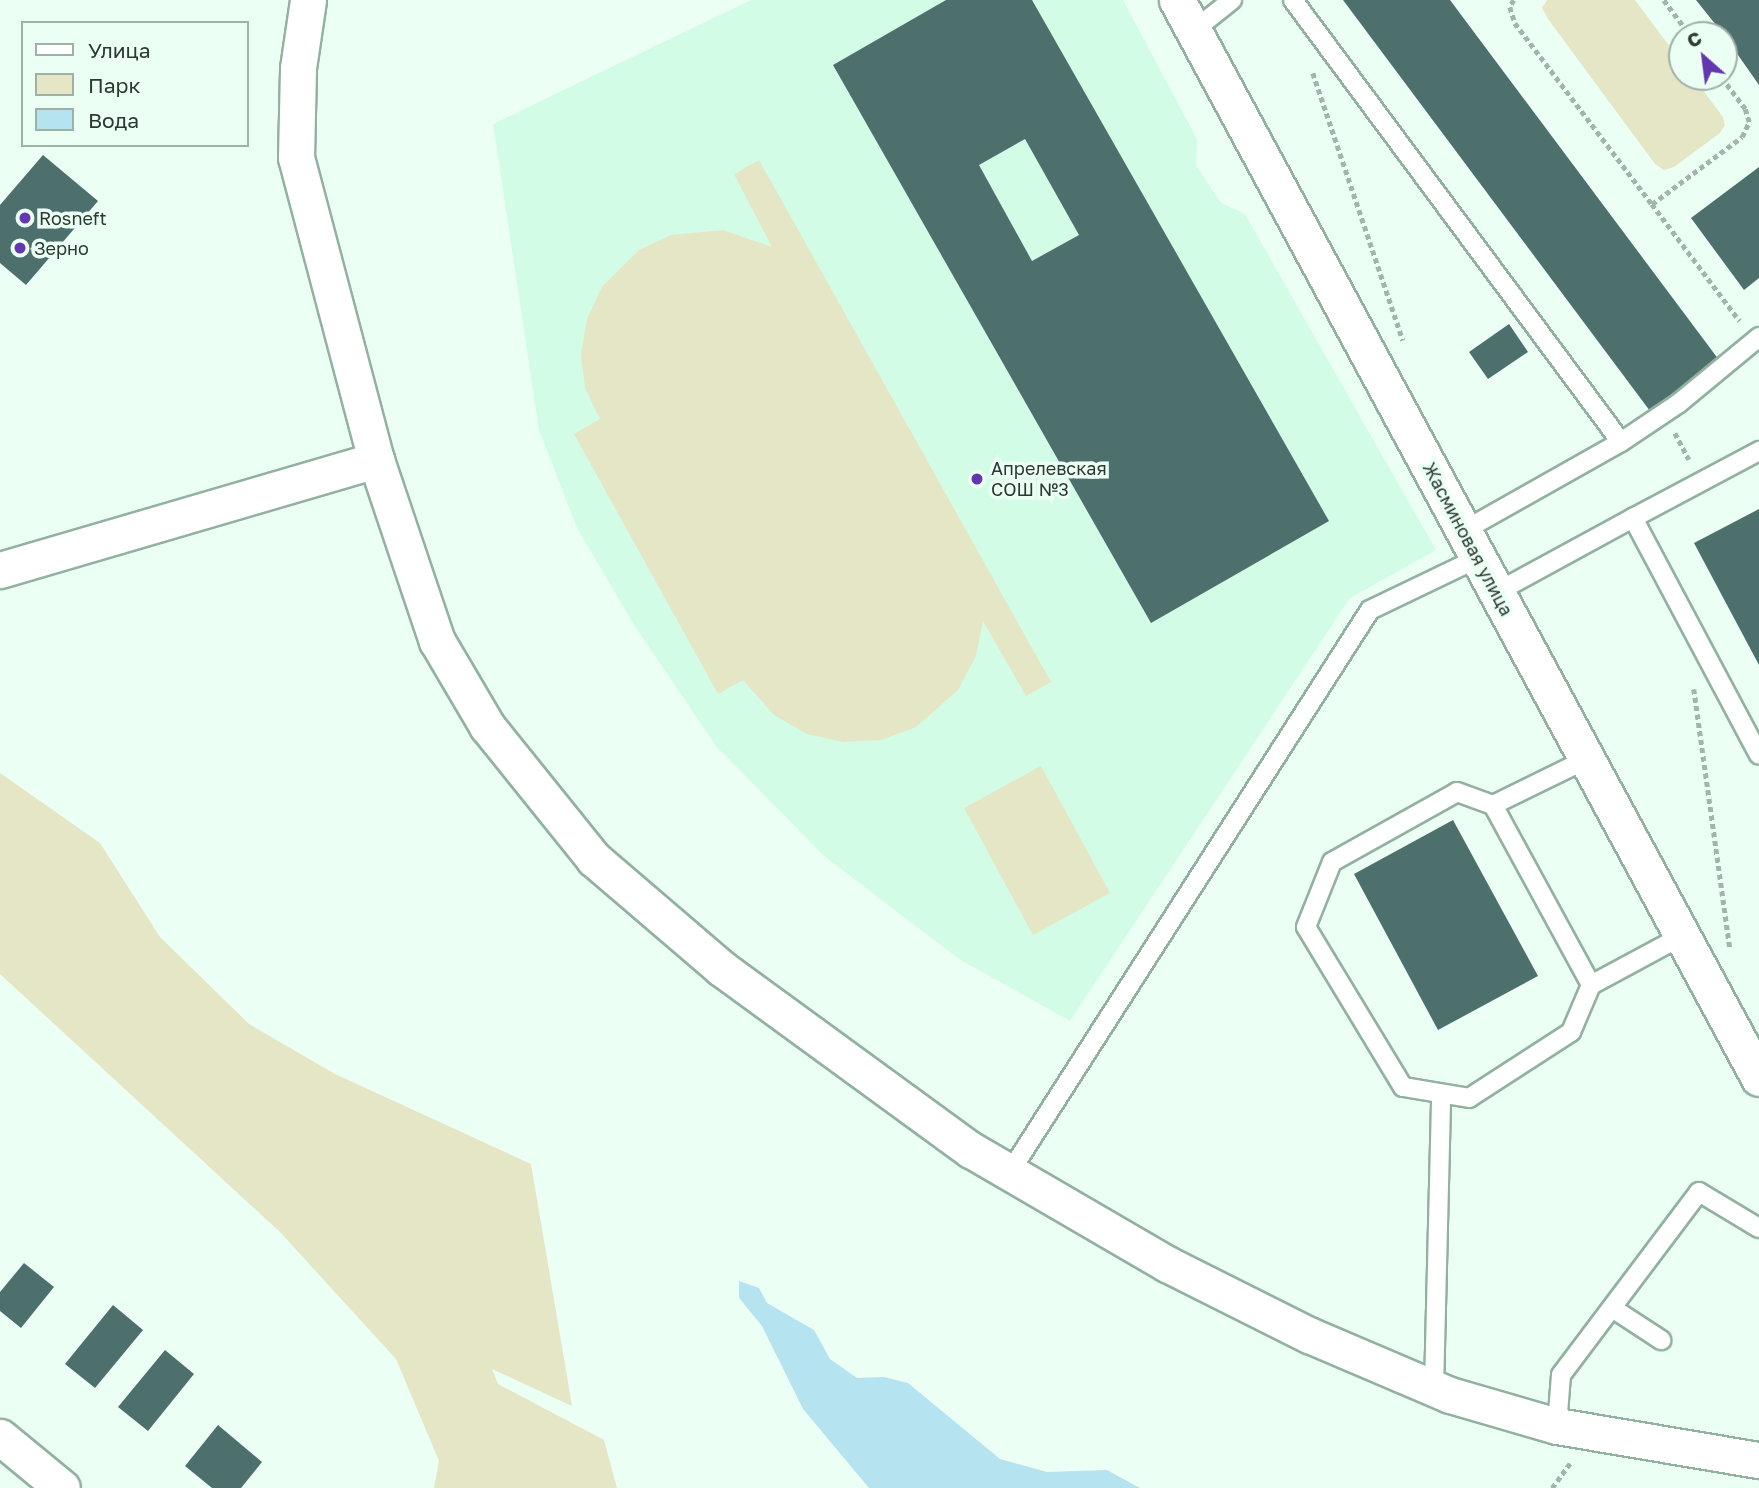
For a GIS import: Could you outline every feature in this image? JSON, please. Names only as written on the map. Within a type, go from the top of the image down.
[{"type":"street","points":[[308,0],[298,68],[296,159],[376,460],[437,641],[488,726],[594,859],[721,968],[971,1150],[1167,1264],[1308,1335],[1434,1388],[1557,1426],[1759,1460]]},
{"type":"street","name":"Жасминовая улица","points":[[1177,0],[1759,1078]]},
{"type":"street","points":[[0,570],[376,460]]},
{"type":"street","points":[[0,1437],[62,1488]]},
{"type":"lane","points":[[1194,31],[1232,0]]},
{"type":"lane","points":[[1293,0],[1621,442]]},
{"type":"lane","points":[[1010,1172],[1370,610],[1471,545],[1679,403],[1757,338]]},
{"type":"lane","points":[[1497,592],[1759,451]]},
{"type":"lane","points":[[1633,518],[1759,755]]},
{"type":"lane","points":[[1493,805],[1585,760]]},
{"type":"lane","points":[[1591,985],[1493,805],[1457,792],[1332,862],[1306,927],[1403,1087],[1469,1098],[1571,1032],[1591,985],[1682,936]]},
{"type":"lane","points":[[1434,1388],[1441,1095]]},
{"type":"lane","points":[[1557,1426],[1561,1375],[1699,1192],[1759,1228]]},
{"type":"lane","points":[[1612,1308],[1661,1340]]},
{"type":"path","points":[[1514,0],[1510,7],[1515,23],[1757,338]]},
{"type":"path","points":[[1664,0],[1680,21]]},
{"type":"path","points":[[1310,65],[1406,349]]},
{"type":"path","points":[[1652,204],[1742,137],[1749,122],[1745,109],[1732,91]]},
{"type":"path","points":[[1674,431],[1693,466]]},
{"type":"path","points":[[1693,682],[1732,959]]},
{"type":"shaded area","name":"Апрелевская СОШ №3","points":[[751,0],[1123,0],[1197,139],[1196,165],[1221,203],[1245,214],[1436,550],[1350,598],[1070,1021],[959,959],[824,856],[716,746],[634,625],[577,528],[539,430],[493,124]]},
{"type":"green space","points":[[1547,0],[1635,0],[1668,44],[1668,91],[1704,91],[1723,117],[1725,125],[1720,133],[1674,167],[1664,170],[1655,164],[1542,8]]},
{"type":"green space","points":[[759,160],[1051,682],[1026,696],[983,621],[976,656],[958,690],[916,727],[881,740],[843,742],[807,734],[774,715],[743,680],[718,694],[574,434],[600,419],[585,388],[581,354],[587,319],[602,287],[639,250],[671,235],[723,230],[772,247],[734,174]]},
{"type":"green space","points":[[1041,766],[1110,893],[1033,935],[964,808]]},
{"type":"green space","points":[[0,773],[100,843],[160,937],[249,1024],[335,1074],[531,1164],[572,1406],[492,1369],[498,1384],[604,1440],[617,1488],[434,1488],[439,1461],[396,1359],[280,1232],[0,974]]},
{"type":"water","points":[[739,1281],[759,1288],[767,1303],[814,1330],[830,1359],[857,1378],[884,1377],[908,1383],[1000,1459],[1047,1472],[1107,1470],[1140,1488],[869,1488],[803,1409],[762,1326],[739,1298]]},
{"type":"building","points":[[946,0],[1032,0],[1329,521],[1151,623],[833,65]],"holes":[[[1025,139],[1079,235],[1032,261],[979,165]]]},
{"type":"building","points":[[1343,0],[1450,0],[1719,360],[1650,411]]},
{"type":"building","points":[[1696,0],[1759,0],[1759,85],[1738,55],[1738,21],[1713,21]]},
{"type":"building","points":[[43,155],[98,201],[26,285],[0,263],[0,205]]},
{"type":"building","points":[[1759,167],[1759,278],[1744,290],[1691,218]]},
{"type":"building","points":[[1509,324],[1528,352],[1488,379],[1469,352]]},
{"type":"building","points":[[1759,509],[1759,665],[1694,543]]},
{"type":"building","points":[[1453,820],[1538,976],[1438,1030],[1354,874]]},
{"type":"building","points":[[24,1263],[54,1287],[21,1328],[0,1311],[0,1292]]},
{"type":"building","points":[[113,1305],[143,1330],[95,1388],[65,1364]]},
{"type":"building","points":[[165,1350],[194,1374],[148,1431],[118,1407]]},
{"type":"building","points":[[218,1425],[262,1462],[241,1488],[212,1488],[185,1466]]},
{"type":"place","name":"Rosneft","points":[[25,218]]},
{"type":"place","name":"Зерно","points":[[20,248]]},
{"type":"place","name":"Апрелевская СОШ №3","points":[[977,479]]}]
